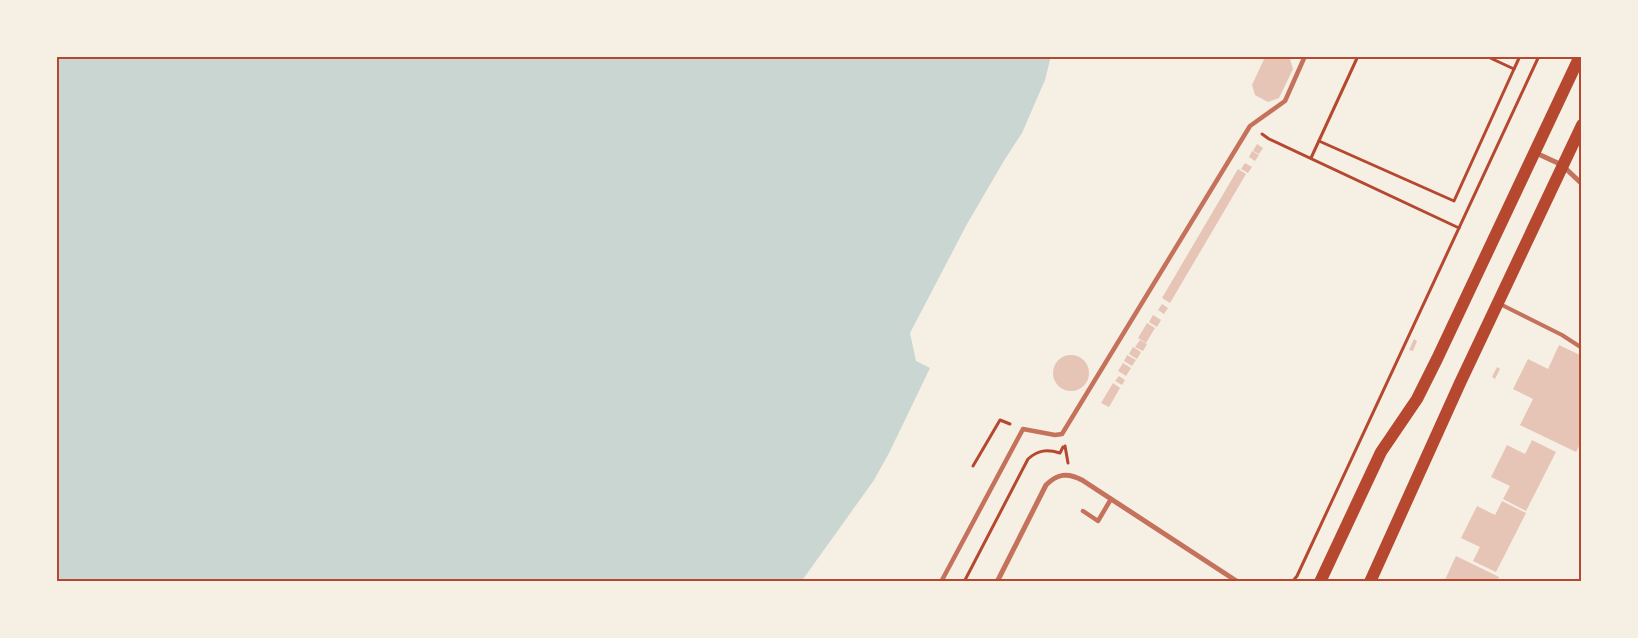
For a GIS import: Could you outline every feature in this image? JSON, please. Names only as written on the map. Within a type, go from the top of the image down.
[{"type":"main road","points":[[1320,582],[1381,452],[1418,398],[1438,359],[1580,56]]},
{"type":"main road","points":[[1370,582],[1582,125]]},
{"type":"street","points":[[941,582],[1024,429],[1055,435],[1062,434],[1250,126],[1285,101],[1305,56]]},
{"type":"street","points":[[1536,153],[1562,165],[1582,184]]},
{"type":"street","points":[[998,582],[1046,485],[1062,475],[1073,475],[1238,582]]},
{"type":"street","points":[[1083,511],[1098,521],[1111,499]]},
{"type":"lane","points":[[1498,303],[1562,335],[1582,348]]},
{"type":"path","points":[[1311,158],[1358,56]]},
{"type":"path","points":[[1486,56],[1514,69]]},
{"type":"path","points":[[1319,141],[1454,201],[1520,56]]},
{"type":"path","points":[[1292,582],[1297,576],[1540,56]]},
{"type":"path","points":[[1250,126],[1269,139],[1459,228]]},
{"type":"path","points":[[973,466],[1000,420]]},
{"type":"path","points":[[964,582],[1028,459],[1033,454],[1043,450],[1060,453],[1065,445]]},
{"type":"shaded area","points":[[56,56],[1051,56],[1045,80],[1022,133],[967,224],[910,333],[916,361],[930,368],[874,480],[801,582],[56,582]]},
{"type":"building","points":[[1283,56],[1290,59],[1293,69],[1279,98],[1268,102],[1255,95],[1252,85],[1265,57]]},
{"type":"building","points":[[1257,144],[1263,148],[1259,154],[1253,151]]},
{"type":"building","points":[[1252,151],[1259,155],[1255,161],[1249,157]]},
{"type":"building","points":[[1245,163],[1252,167],[1248,173],[1241,169]]},
{"type":"building","points":[[1238,169],[1246,174],[1170,303],[1162,298]]},
{"type":"building","points":[[1162,304],[1168,308],[1164,314],[1158,310]]},
{"type":"building","points":[[1153,315],[1161,320],[1157,327],[1149,322]]},
{"type":"building","points":[[1147,323],[1155,328],[1146,343],[1138,338]]},
{"type":"building","points":[[1414,339],[1417,341],[1413,351],[1409,350]]},
{"type":"building","points":[[1140,340],[1147,344],[1143,351],[1135,347]]},
{"type":"building","points":[[1559,345],[1582,356],[1582,441],[1576,452],[1520,425],[1533,399],[1513,389],[1528,359],[1548,369]]},
{"type":"building","points":[[1133,347],[1141,352],[1137,359],[1129,354]]},
{"type":"building","points":[[1071,355],[1078,356],[1084,360],[1088,366],[1088,380],[1084,386],[1078,390],[1071,391],[1064,390],[1058,386],[1054,380],[1053,373],[1054,366],[1058,360],[1064,356]]},
{"type":"building","points":[[1127,355],[1136,360],[1132,366],[1124,361]]},
{"type":"building","points":[[1123,363],[1131,368],[1126,376],[1118,371]]},
{"type":"building","points":[[1497,367],[1500,369],[1495,379],[1492,377]]},
{"type":"building","points":[[1119,376],[1125,380],[1122,385],[1115,381]]},
{"type":"building","points":[[1113,383],[1120,388],[1109,407],[1101,403]]},
{"type":"building","points":[[1532,440],[1556,452],[1526,511],[1503,499],[1510,486],[1491,477],[1507,445],[1525,454]]},
{"type":"building","points":[[1502,501],[1526,513],[1496,572],[1473,561],[1480,547],[1461,538],[1477,506],[1495,515]]},
{"type":"building","points":[[1456,556],[1499,577],[1497,582],[1444,582]]}]
